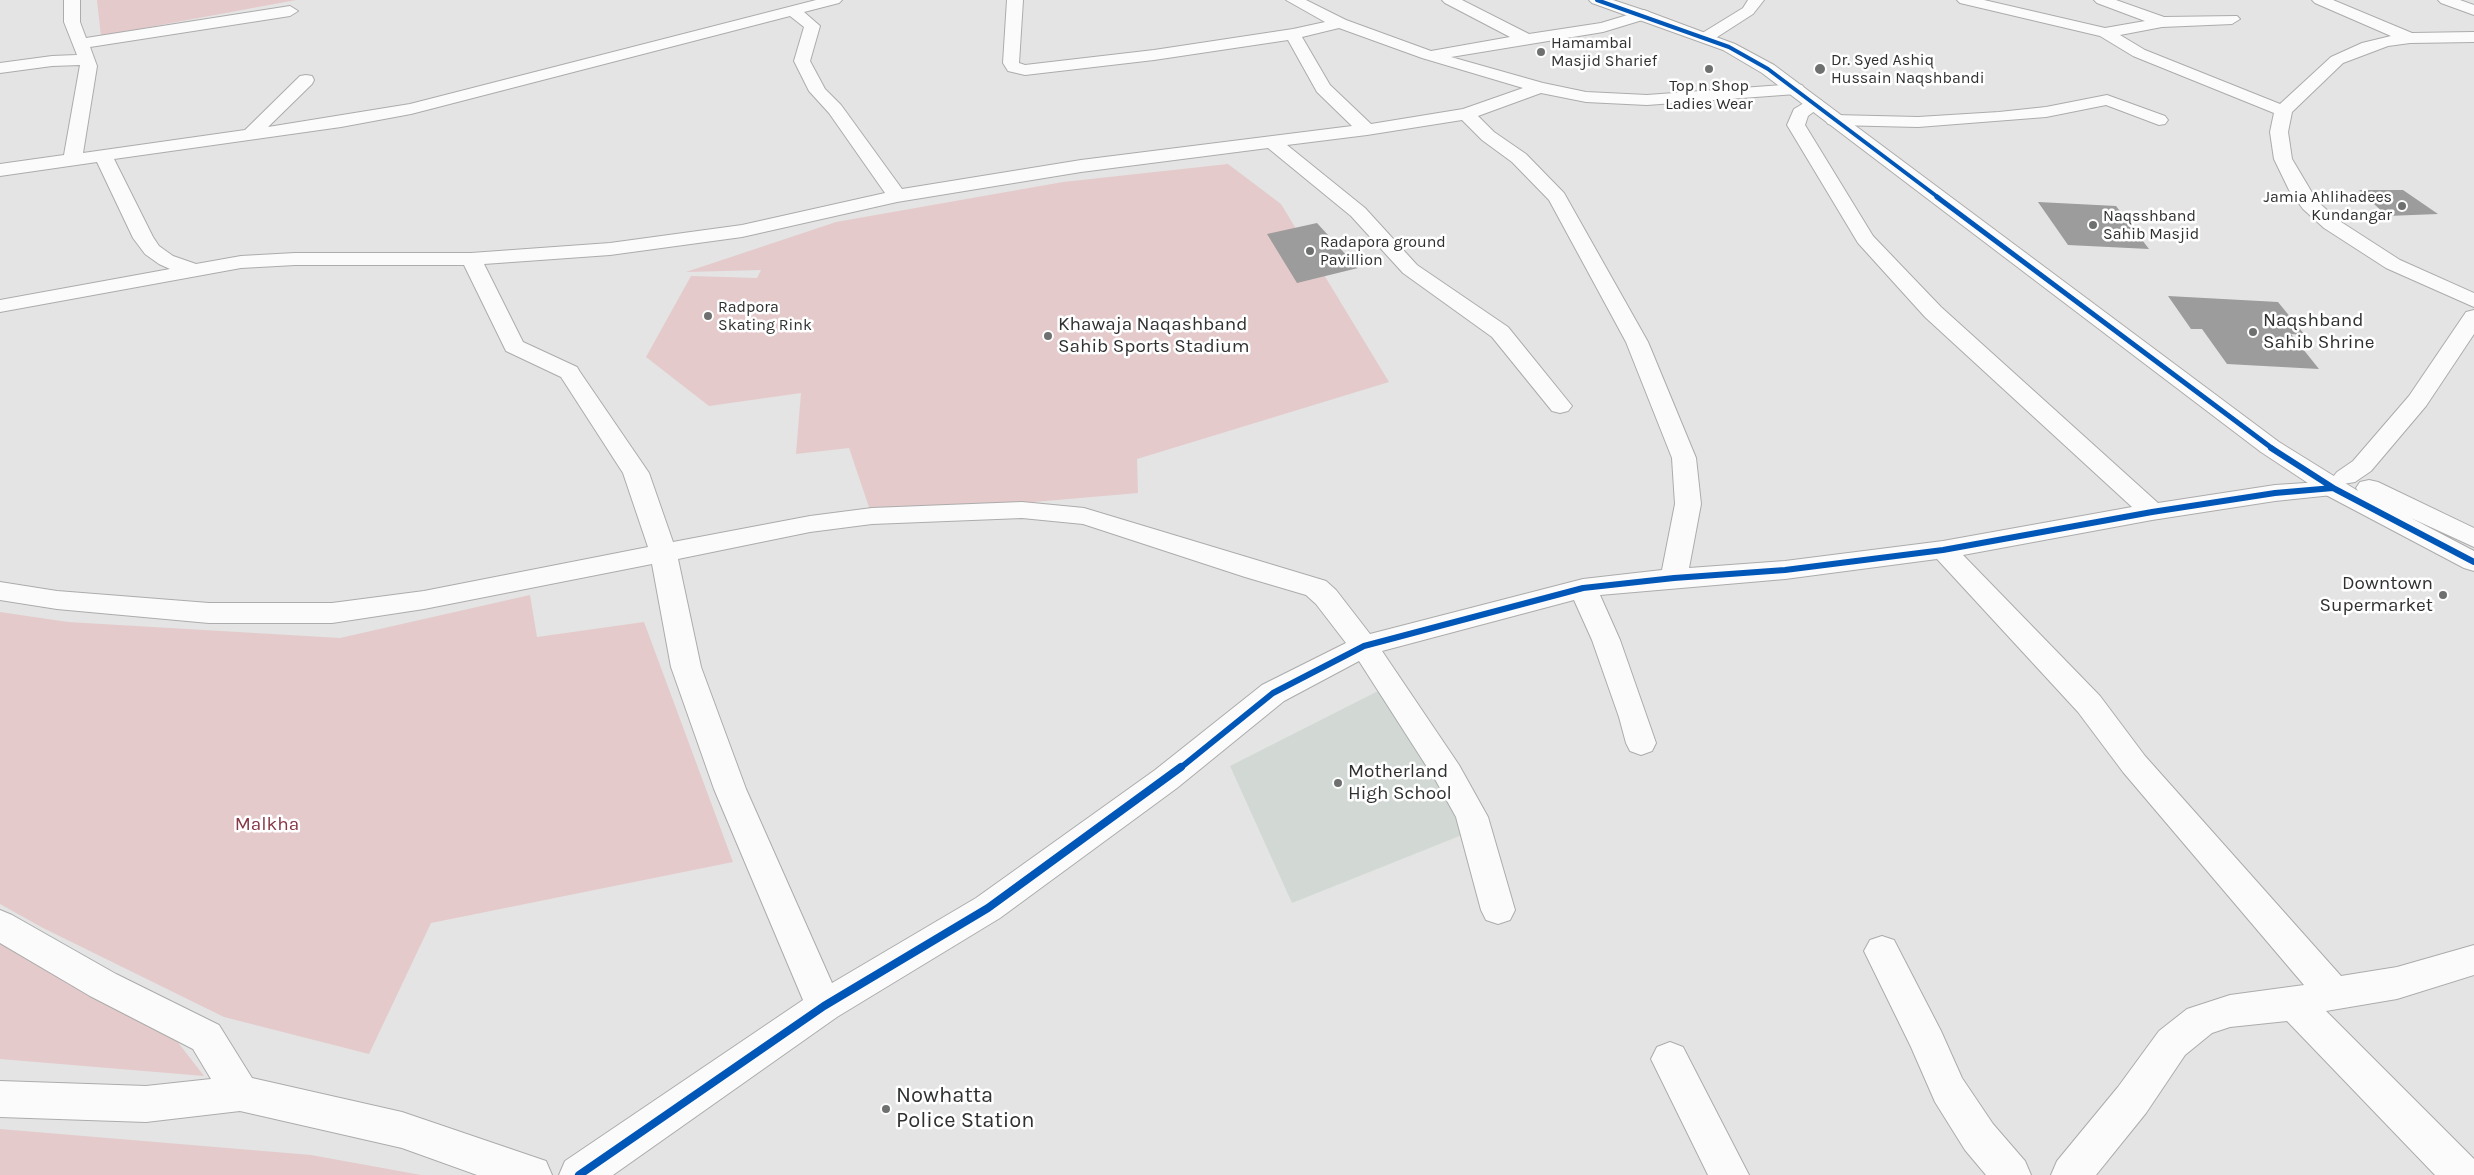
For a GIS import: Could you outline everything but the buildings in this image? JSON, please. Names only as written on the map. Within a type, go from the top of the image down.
[{"type":"main road","points":[[72,0],[72,22],[89,66],[74,158]]},
{"type":"main road","points":[[0,170],[74,158],[341,122],[411,109],[834,0]]},
{"type":"main road","points":[[1015,0],[1011,63],[1018,69],[1033,70],[1154,56],[1293,34],[1340,23]]},
{"type":"main road","points":[[1294,0],[1340,23],[1428,55],[1540,88],[1586,97],[1639,100],[1796,89]]},
{"type":"main road","points":[[1450,0],[1528,40]]},
{"type":"main road","points":[[1597,0],[1644,15],[1746,56],[1796,89],[1834,120],[2270,447],[2340,483],[2474,562]]},
{"type":"main road","points":[[1705,38],[1748,11],[1756,0]]},
{"type":"main road","points":[[1965,0],[2105,33],[2139,53],[2283,111]]},
{"type":"main road","points":[[2102,0],[2162,22]]},
{"type":"main road","points":[[2320,0],[2410,38]]},
{"type":"main road","points":[[2446,0],[2474,10]]},
{"type":"main road","points":[[2459,0],[2474,5]]},
{"type":"main road","points":[[81,44],[290,11]]},
{"type":"main road","points":[[793,11],[812,26],[802,61],[814,84],[835,109],[897,196]]},
{"type":"main road","points":[[1428,55],[1603,27],[1644,15]]},
{"type":"main road","points":[[2105,33],[2162,22],[2232,19]]},
{"type":"main road","points":[[1293,34],[1323,88],[1367,130]]},
{"type":"main road","points":[[2474,37],[2410,38],[2368,46],[2337,60],[2292,100],[2283,111],[2279,132],[2283,159],[2299,190],[2310,205],[2331,224],[2357,243],[2393,264],[2474,301]]},
{"type":"main road","points":[[0,68],[52,61],[87,60]]},
{"type":"main road","points":[[251,134],[306,80]]},
{"type":"main road","points":[[0,306],[191,269],[241,262],[295,259],[471,259],[610,249],[682,240],[742,231],[897,196],[1081,166],[1367,130],[1466,114],[1540,88]]},
{"type":"main road","points":[[1834,120],[1918,122],[1999,117],[2046,112],[2107,100],[2159,120]]},
{"type":"main road","points":[[1815,104],[1800,113],[1796,125],[1865,239],[1933,312],[2152,512]]},
{"type":"main road","points":[[1466,114],[1488,136],[1519,158],[1557,197],[1637,342],[1684,458],[1688,504],[1674,578]]},
{"type":"main road","points":[[1272,142],[1358,212],[1410,269],[1500,332],[1560,406]]},
{"type":"main road","points":[[103,155],[143,238],[152,250],[166,260],[191,269]]},
{"type":"main road","points":[[471,259],[514,346],[569,372],[636,473],[663,553],[686,667],[730,789],[824,1006]]},
{"type":"main road","points":[[2449,290],[2474,284]]},
{"type":"main road","points":[[579,1175],[824,1006],[988,908],[1166,779],[1273,693],[1364,646],[1583,588],[1674,578],[1785,570],[1943,550],[2152,512],[2340,483],[2362,466],[2418,401],[2474,316]]},
{"type":"main road","points":[[2340,483],[2474,538]]},
{"type":"main road","points":[[0,591],[57,600],[210,613],[332,613],[424,600],[810,524],[872,516],[936,512],[1046,511],[1084,516],[1316,588],[1337,609],[1364,646],[1448,773],[1472,817],[1498,910]]},
{"type":"main road","points":[[1943,550],[2089,704],[2134,764],[2333,993]]},
{"type":"main road","points":[[1583,588],[1606,640],[1641,743]]},
{"type":"main road","points":[[0,924],[103,985],[206,1038],[240,1092]]},
{"type":"main road","points":[[1882,951],[1928,1043],[1948,1090],[1979,1137],[2011,1175]]},
{"type":"main road","points":[[2071,1175],[2132,1100],[2172,1043],[2200,1021],[2230,1012],[2295,1004],[2333,993],[2396,983],[2474,960]]},
{"type":"main road","points":[[2295,1004],[2462,1175]]},
{"type":"main road","points":[[1670,1059],[1729,1175]]},
{"type":"main road","points":[[0,1098],[146,1104],[240,1092],[402,1130],[532,1175]]},
{"type":"shaded area","name":"Motherland High School","points":[[1382,689],[1448,800],[1462,835],[1292,903],[1230,766]]},
{"type":"green space","points":[[97,0],[296,0],[101,36]]},
{"type":"green space","name":"Khawaja Naqashband Sahib Sports Stadium","points":[[1228,164],[1281,204],[1389,382],[1137,459],[1138,493],[872,516],[849,448],[796,454],[801,393],[709,406],[646,357],[691,276],[757,278],[761,270],[686,272],[836,222],[1063,182]]},
{"type":"green space","name":"Malkha","points":[[530,595],[537,637],[644,622],[733,862],[431,923],[369,1054],[224,1017],[43,928],[0,904],[0,612],[68,622],[340,638]]},
{"type":"green space","points":[[0,941],[173,1036],[204,1076],[0,1059]]},
{"type":"green space","points":[[0,1129],[311,1155],[421,1175],[0,1175]]},
{"type":"cycle path","points":[[1597,0],[1644,15],[1729,47],[1768,69],[2270,447],[2335,489],[2474,562]]},
{"type":"cycle path","points":[[579,1175],[824,1006],[988,908],[1166,779],[1273,693],[1364,646],[1583,588],[1674,578],[1785,570],[1943,550],[2152,512],[2275,493],[2333,488]]},
{"type":"place","name":"Hamambal Masjid Sharief","points":[[1541,52]]},
{"type":"place","name":"Top n Shop Ladies Wear","points":[[1709,69]]},
{"type":"place","name":"Dr. Syed Ashiq Hussain Naqshbandi","points":[[1820,69]]},
{"type":"place","name":"Jamia Ahlihadees Kundangar","points":[[2402,206]]},
{"type":"place","name":"Naqsshband Sahib Masjid","points":[[2093,225]]},
{"type":"place","name":"Radapora ground Pavillion","points":[[1310,251]]},
{"type":"place","name":"Radpora Skating Rink","points":[[708,316]]},
{"type":"place","name":"Naqshband Sahib Shrine","points":[[2253,332]]},
{"type":"place","name":"Khawaja Naqashband Sahib Sports Stadium","points":[[1048,336]]},
{"type":"place","name":"Downtown Supermarket","points":[[2443,595]]},
{"type":"place","name":"Motherland High School","points":[[1338,783]]},
{"type":"place","name":"Nowhatta Police Station","points":[[886,1109]]}]
